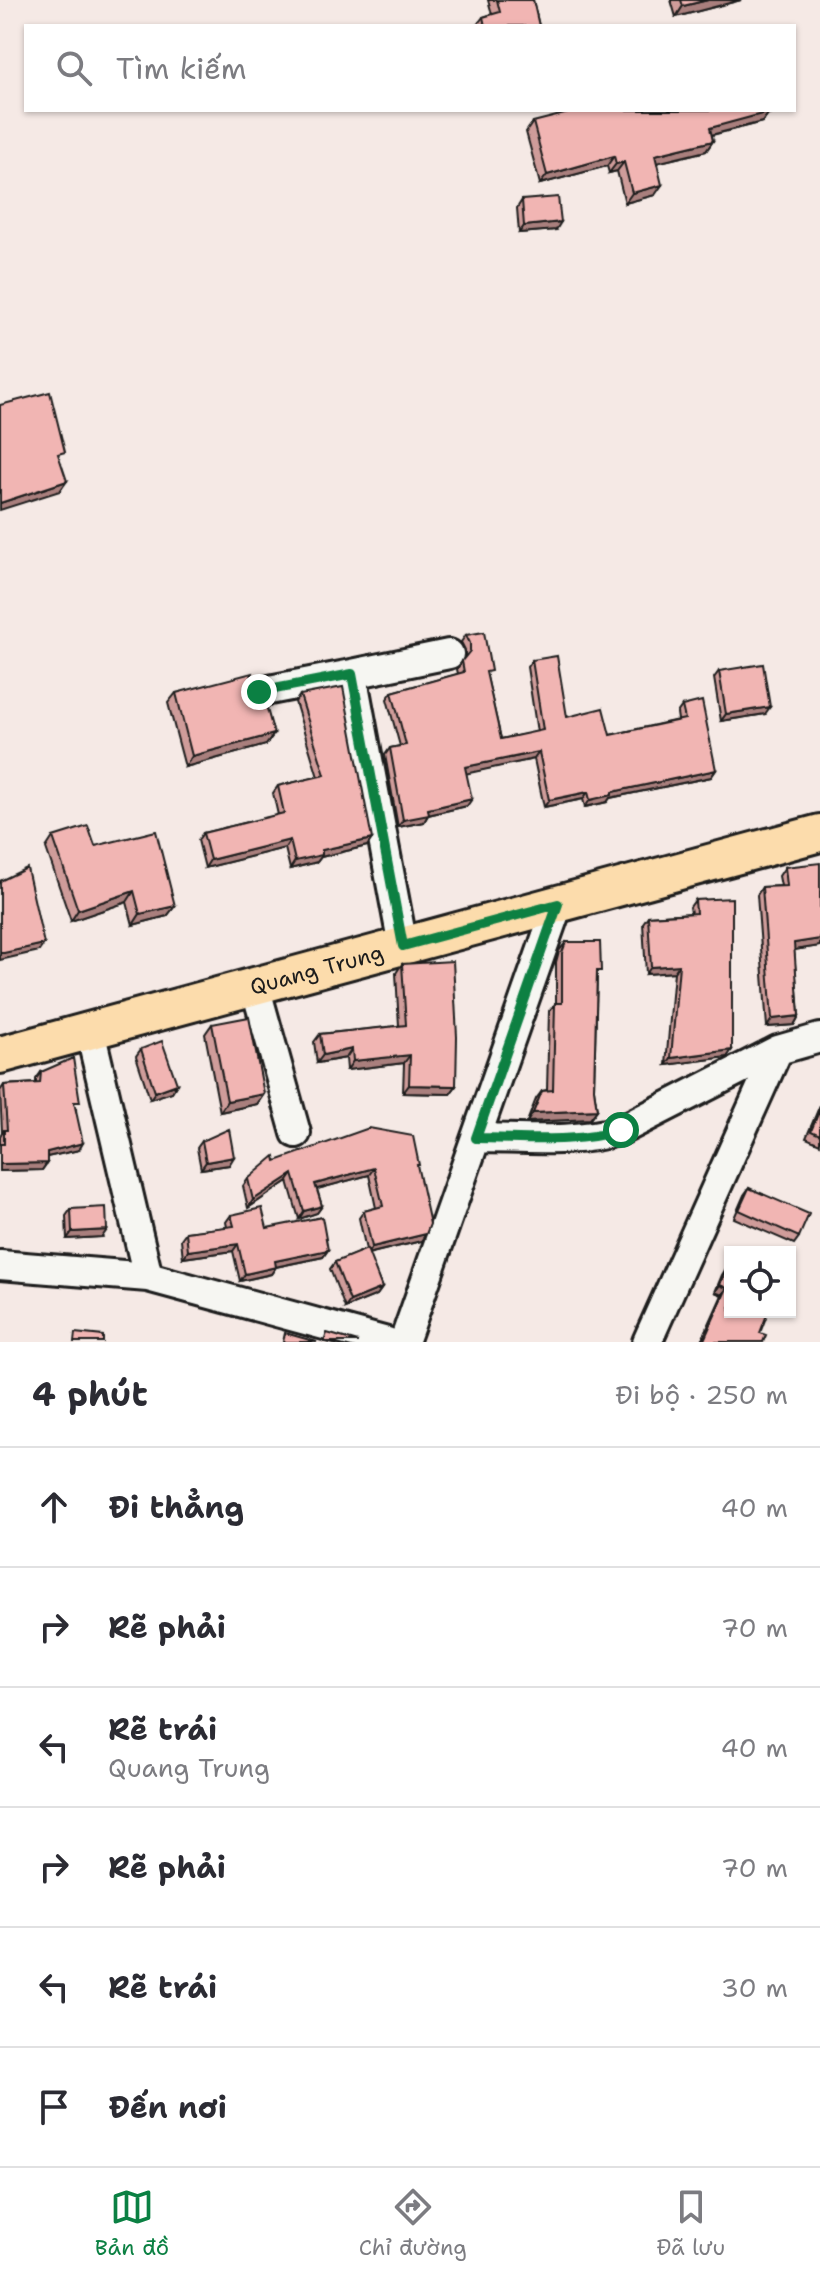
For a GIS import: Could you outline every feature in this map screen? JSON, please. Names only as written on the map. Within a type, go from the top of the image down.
[{"type":"main road","name":"Quang Trung","points":[[0,1055],[820,833]]},
{"type":"street","points":[[259,692],[449,654]]},
{"type":"street","points":[[352,674],[403,946]]},
{"type":"street","points":[[404,1342],[558,904]]},
{"type":"street","points":[[255,986],[296,1133]]},
{"type":"street","points":[[90,1031],[148,1277]]},
{"type":"street","points":[[476,1138],[605,1135],[621,1130],[778,1050],[820,1038]]},
{"type":"street","points":[[647,1342],[778,1050]]},
{"type":"street","points":[[0,1265],[148,1277],[387,1342]]},
{"type":"building","points":[[497,0],[533,0],[539,24],[485,24],[483,17],[500,12]]},
{"type":"building","points":[[681,0],[708,0],[683,6]]},
{"type":"building","points":[[572,112],[769,112],[710,128],[713,141],[655,155],[662,185],[632,193],[624,162],[616,164],[614,156],[547,175],[533,122]]},
{"type":"building","points":[[558,197],[561,222],[524,226],[522,200]]},
{"type":"building","points":[[50,392],[65,452],[58,454],[67,481],[0,503],[0,405]]},
{"type":"building","points":[[484,632],[491,671],[486,672],[501,739],[543,730],[532,660],[557,656],[567,717],[603,708],[610,735],[685,719],[682,706],[702,701],[716,770],[612,792],[612,795],[590,800],[588,792],[549,800],[539,752],[465,767],[472,799],[428,809],[429,815],[403,820],[390,748],[406,745],[392,692],[464,672],[462,661],[470,651],[466,635]]},
{"type":"building","points":[[763,664],[770,707],[726,714],[719,671]]},
{"type":"building","points":[[252,673],[250,686],[254,693],[264,698],[274,734],[192,756],[176,693]]},
{"type":"building","points":[[343,687],[372,839],[322,850],[322,855],[295,861],[290,840],[210,860],[203,833],[284,813],[278,786],[325,775],[300,695]]},
{"type":"building","points":[[88,826],[95,846],[156,831],[175,906],[140,914],[134,891],[78,910],[53,837]]},
{"type":"building","points":[[820,863],[820,939],[794,943],[799,1016],[772,1019],[762,887],[787,886],[785,867]]},
{"type":"building","points":[[27,868],[44,944],[0,953],[0,881]]},
{"type":"building","points":[[732,898],[732,1050],[671,1058],[679,965],[651,967],[648,916],[696,913],[695,900]]},
{"type":"building","points":[[566,942],[600,942],[594,1089],[597,1110],[533,1113],[542,1091],[553,1090],[555,1003],[562,1003],[562,953]]},
{"type":"building","points":[[453,961],[456,1086],[409,1085],[410,1055],[353,1061],[352,1049],[323,1055],[320,1034],[406,1025],[402,964]]},
{"type":"building","points":[[249,1017],[264,1094],[227,1101],[212,1024]]},
{"type":"building","points":[[162,1041],[177,1084],[155,1092],[141,1049]]},
{"type":"building","points":[[73,1058],[80,1102],[74,1102],[83,1143],[47,1152],[47,1163],[0,1164],[0,1144],[4,1144],[4,1130],[7,1130],[4,1085],[40,1083],[41,1072]]},
{"type":"building","points":[[820,1109],[820,1135],[811,1131]]},
{"type":"building","points":[[369,1128],[413,1136],[430,1224],[426,1234],[372,1247],[364,1211],[383,1206],[374,1168],[315,1184],[322,1206],[304,1211],[293,1174],[253,1200],[248,1179],[275,1156],[276,1161]]},
{"type":"building","points":[[229,1129],[234,1157],[206,1162],[202,1141]]},
{"type":"building","points":[[749,1188],[809,1214],[799,1237],[739,1210]]},
{"type":"building","points":[[106,1207],[107,1230],[72,1232],[71,1209]]},
{"type":"building","points":[[262,1208],[267,1228],[322,1217],[328,1250],[275,1261],[276,1267],[245,1274],[238,1244],[188,1251],[186,1232],[234,1226],[231,1215]]},
{"type":"building","points":[[367,1249],[382,1288],[350,1301],[335,1262]]},
{"type":"building","points":[[724,1295],[724,1318],[766,1318],[760,1333],[766,1335],[763,1342],[703,1342]]},
{"type":"building","points":[[75,1333],[103,1336],[103,1342],[74,1342]]},
{"type":"building","points":[[285,1333],[317,1342],[283,1342]]},
{"type":"building","points":[[327,1333],[358,1342],[324,1342]]},
{"type":"route","points":[[259,692],[352,674],[403,946],[558,904],[476,1138],[571,1138],[605,1135],[621,1130]]}]
